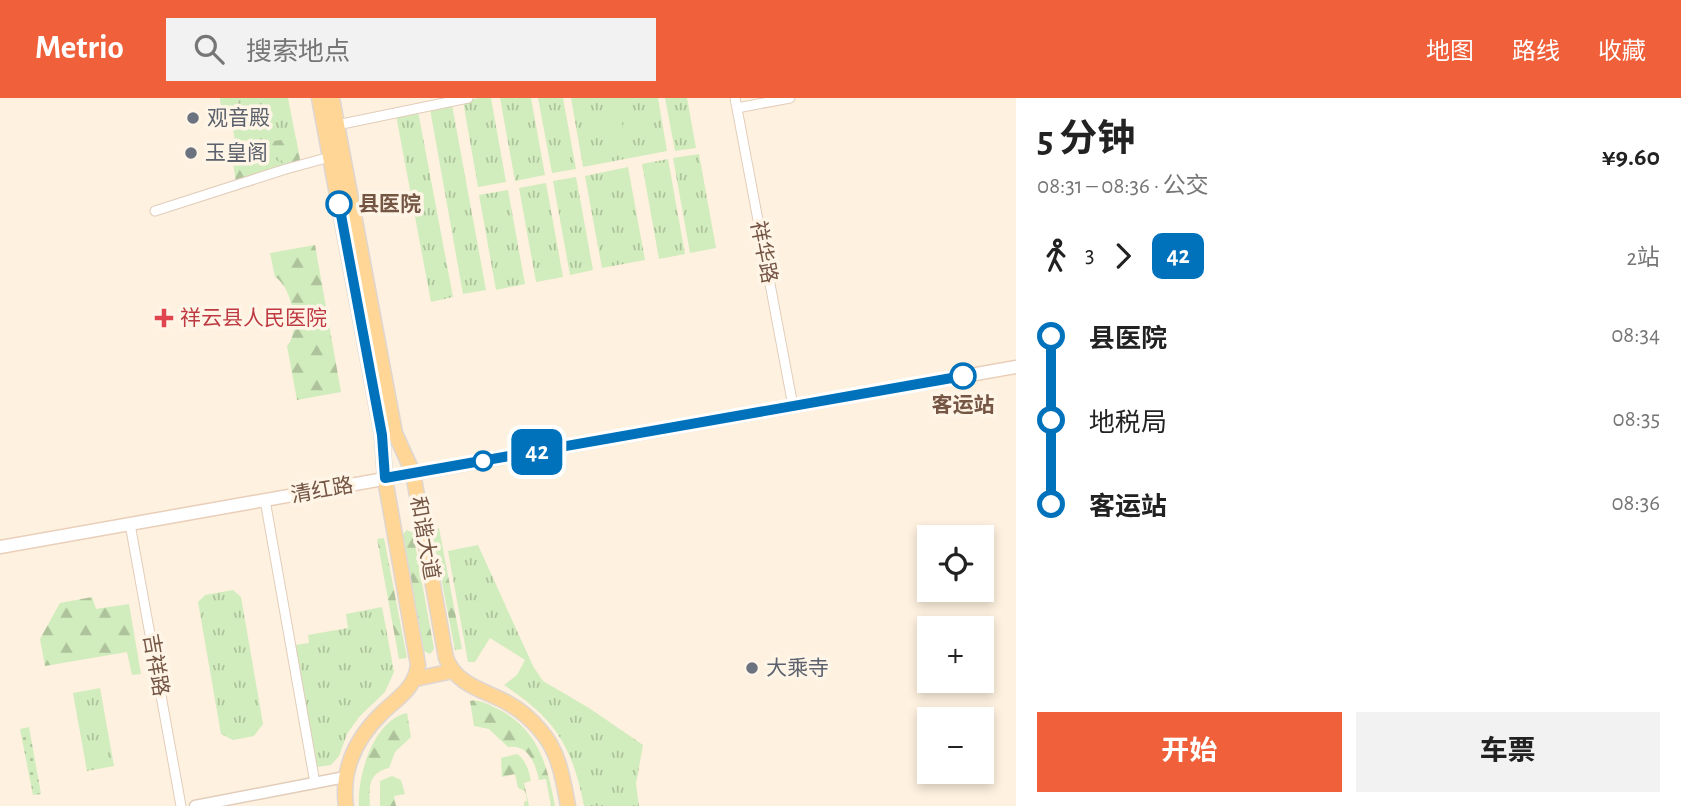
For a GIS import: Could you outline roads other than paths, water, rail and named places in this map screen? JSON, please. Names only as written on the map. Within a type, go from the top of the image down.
[{"type":"main road","name":"和谐大道","points":[[319,98],[382,435],[385,478],[417,656],[415,679]]},
{"type":"main road","name":"和谐大道","points":[[332,98],[395,433],[413,473],[446,658],[453,671]]},
{"type":"main road","name":"清红路","points":[[0,547],[1016,367]]},
{"type":"main road","points":[[346,806],[345,777],[348,765],[369,729],[415,679],[453,671],[474,687],[515,707],[541,731],[556,755],[568,806]]},
{"type":"street","points":[[337,125],[468,98]]},
{"type":"street","points":[[736,103],[790,98]]},
{"type":"street","name":"祥华路","points":[[736,103],[793,406]]},
{"type":"street","points":[[155,211],[330,157]]},
{"type":"street","points":[[265,500],[315,783]]},
{"type":"street","name":"吉祥路","points":[[130,524],[181,806]]},
{"type":"street","points":[[195,806],[345,777]]},
{"type":"place","name":"观音殿","points":[[193,118]]},
{"type":"place","name":"玉皇阁","points":[[191,153]]},
{"type":"place","name":"县医院","points":[[339,204]]},
{"type":"place","name":"祥云县人民医院","points":[[164,318]]},
{"type":"place","name":"客运站","points":[[963,376]]},
{"type":"place","name":"大乘寺","points":[[752,668]]}]
